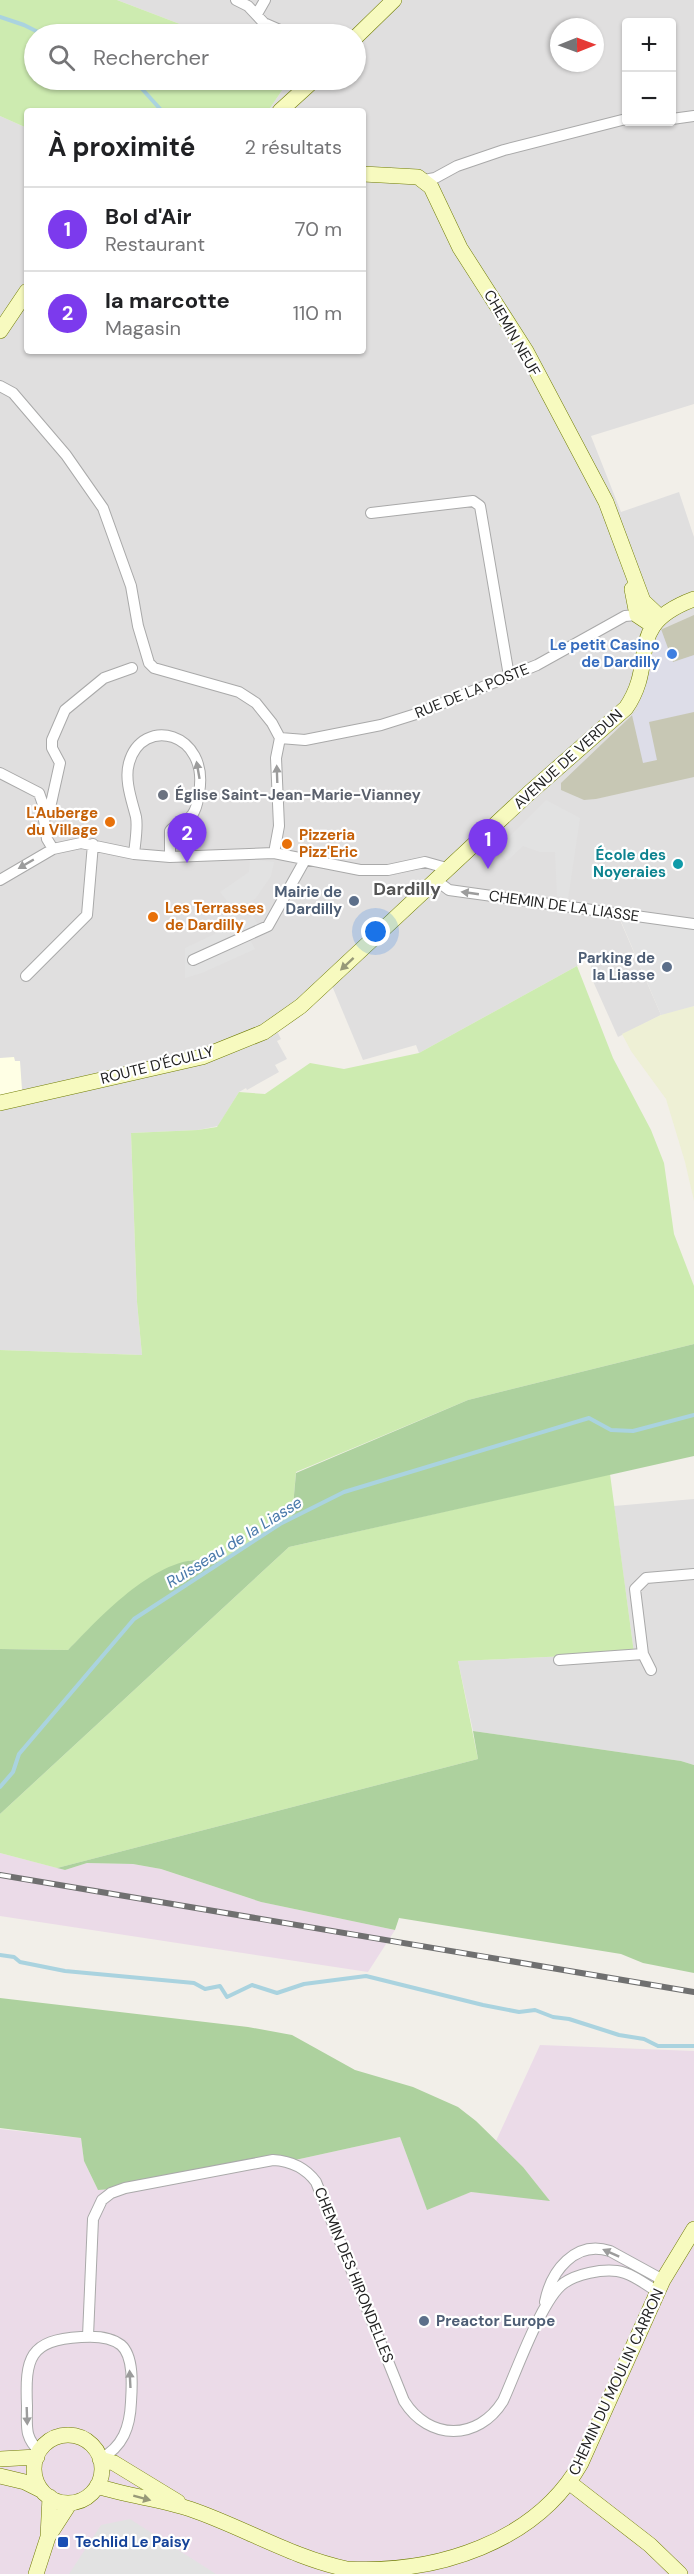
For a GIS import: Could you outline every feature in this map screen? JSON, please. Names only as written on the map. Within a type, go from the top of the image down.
[{"type":"street","points":[[236,0],[248,6],[266,24]]},
{"type":"street","points":[[257,14],[266,0]]},
{"type":"street","points":[[366,27],[394,0]]},
{"type":"street","points":[[283,108],[303,90]]},
{"type":"street","points":[[676,118],[694,116]]},
{"type":"street","points":[[366,174],[397,174],[424,180],[435,178],[457,166],[504,150],[622,120]]},
{"type":"street","name":"CHEMIN NEUF","points":[[424,180],[438,197],[460,248],[526,351],[606,502],[643,601],[656,621]]},
{"type":"street","points":[[0,331],[24,295]]},
{"type":"street","points":[[0,386],[13,393],[66,455],[103,508],[131,586],[138,626],[149,663],[154,668],[238,692],[256,704],[272,723],[280,738],[276,758],[279,826],[274,853]]},
{"type":"street","points":[[371,513],[473,501],[480,506],[509,676]]},
{"type":"street","name":"CHEMIN NEUF","points":[[623,545],[637,615]]},
{"type":"street","points":[[637,615],[656,621],[672,607],[694,599]]},
{"type":"street","name":"RUE DE LA POSTE","points":[[280,738],[305,740],[381,725],[416,714],[548,659],[626,616],[637,615]]},
{"type":"street","name":"AVENUE DE VERDUN","points":[[437,881],[528,794],[626,708],[634,697],[656,621]]},
{"type":"street","points":[[53,849],[45,831],[44,820],[50,808],[60,763],[52,748],[52,740],[65,710],[104,678],[132,668]]},
{"type":"street","points":[[134,854],[136,818],[131,803],[128,764],[133,753],[147,740],[165,735],[175,736],[194,753],[200,774],[198,800],[192,816],[170,831],[170,857]]},
{"type":"street","points":[[0,773],[39,793],[46,813]]},
{"type":"street","points":[[0,880],[53,849],[81,843],[134,854],[170,857],[274,853],[367,871],[388,870],[425,862],[450,869]]},
{"type":"street","points":[[26,976],[87,915],[93,844]]},
{"type":"street","points":[[193,960],[268,926],[305,860]]},
{"type":"street","name":"CHEMIN DE LA LIASSE","points":[[437,881],[449,890],[694,924]]},
{"type":"street","name":"ROUTE D'ÉCULLY","points":[[0,1103],[237,1049],[255,1040],[301,1006],[437,881]]},
{"type":"street","points":[[651,1670],[643,1654],[635,1589],[646,1578],[694,1574]]},
{"type":"street","points":[[559,1660],[643,1654]]},
{"type":"street","name":"CHEMIN DES HIRONDELLES","points":[[88,2336],[93,2219],[102,2200],[111,2193],[125,2188],[273,2160],[301,2168],[316,2182],[404,2401],[416,2417],[440,2430],[461,2431],[479,2425],[494,2414],[503,2401],[544,2309],[562,2284],[575,2278],[607,2271],[625,2273],[660,2286]]},
{"type":"street","name":"CHEMIN DU MOULIN CARRON","points":[[97,2486],[188,2508],[306,2556],[346,2569],[401,2573],[445,2565],[486,2550],[513,2535],[570,2483],[660,2286],[676,2255],[694,2229]]},
{"type":"street","name":"CHEMIN DES HIRONDELLES","points":[[544,2309],[547,2291],[561,2266],[584,2249],[600,2248],[610,2251],[660,2286]]},
{"type":"street","points":[[38,2454],[28,2437],[26,2382],[28,2366],[36,2351],[47,2342],[88,2336],[107,2337],[122,2345],[129,2360],[130,2425],[112,2453],[100,2459]]},
{"type":"street","points":[[0,2476],[25,2482],[45,2494],[70,2503],[81,2500],[97,2486],[102,2470],[95,2449],[87,2441],[77,2436],[56,2438],[46,2443],[38,2454],[34,2468],[36,2480],[45,2494],[48,2537]]},
{"type":"street","points":[[122,2439],[120,2457],[130,2473]]},
{"type":"street","points":[[0,2458],[38,2454]]},
{"type":"street","name":"CHEMIN DU MOULIN CARRON","points":[[100,2459],[114,2463],[188,2508]]},
{"type":"street","points":[[570,2483],[650,2545],[680,2574]]},
{"type":"street","points":[[36,2574],[48,2537],[70,2503]]},
{"type":"shaded area","points":[[117,0],[694,0],[694,404],[591,436],[621,512],[679,492],[694,537],[694,929],[620,920],[661,1015],[618,1037],[592,979],[591,965],[584,958],[577,966],[419,1053],[416,1045],[363,1060],[330,981],[274,1025],[281,1039],[277,1041],[287,1059],[275,1065],[279,1072],[239,1092],[218,1126],[198,1130],[131,1133],[137,1302],[142,1355],[0,1350],[0,116],[24,127],[24,354],[366,354],[366,108],[270,108],[282,90],[366,90],[366,24],[180,24]]},
{"type":"shaded area","points":[[694,615],[694,777],[596,799],[584,800],[561,790],[561,783],[650,698],[658,631]]},
{"type":"shaded area","points":[[661,629],[673,662],[694,655],[694,712],[649,722],[657,760],[643,763],[632,715],[638,709],[658,631]]},
{"type":"shaded area","points":[[546,800],[580,818],[568,899],[557,896],[555,852],[540,852],[523,846],[507,861],[497,849]]},
{"type":"shaded area","points":[[250,859],[274,862],[271,876],[256,898],[236,912],[220,892],[249,872]]},
{"type":"shaded area","points":[[253,916],[263,934],[250,940],[255,949],[202,973],[185,978],[185,948]]},
{"type":"shaded area","name":"Parking de la Liasse","points":[[620,919],[694,929],[694,1006],[661,1015]]},
{"type":"shaded area","points":[[694,1006],[694,1201],[666,1099],[631,1051],[622,1034],[665,1013]]},
{"type":"shaded area","points":[[14,1057],[15,1061],[20,1061],[22,1090],[0,1096],[0,1058]]},
{"type":"shaded area","points":[[694,1499],[694,1765],[681,1761],[473,1731],[458,1661],[634,1653],[614,1506]]},
{"type":"shaded area","points":[[0,1853],[65,1870],[87,1863],[133,1864],[161,1869],[261,1902],[395,1930],[368,1972],[0,1916]]},
{"type":"shaded area","points":[[540,2045],[694,2051],[694,2574],[0,2574],[0,2129],[81,2138],[84,2161],[98,2190],[286,2162],[400,2137],[427,2209],[471,2192],[549,2200],[523,2167],[496,2141]]},
{"type":"shaded area","points":[[130,2519],[216,2574],[69,2574],[101,2525]]},
{"type":"green space","points":[[0,0],[117,0],[180,24],[24,24],[24,90],[282,90],[270,108],[24,108],[24,127],[0,116]]},
{"type":"green space","points":[[577,966],[613,1058],[651,1130],[664,1163],[674,1234],[694,1286],[694,1344],[468,1400],[296,1472],[292,1517],[219,1562],[191,1560],[160,1572],[90,1628],[68,1650],[0,1649],[0,1350],[142,1355],[137,1302],[131,1133],[217,1127],[239,1092],[265,1094],[310,1063],[344,1069],[419,1053]]},
{"type":"green space","points":[[694,1344],[694,1456],[289,1547],[0,1814],[0,1649],[68,1650],[116,1602],[156,1573],[177,1564],[198,1559],[219,1562],[292,1517],[296,1473],[468,1400]]},
{"type":"green space","points":[[610,1474],[634,1653],[458,1661],[478,1759],[57,1868],[0,1853],[0,1814],[289,1547]]},
{"type":"green space","points":[[473,1731],[681,1761],[694,1765],[694,1973],[643,1963],[621,1954],[399,1918],[395,1930],[261,1902],[161,1869],[133,1864],[87,1863],[65,1870],[57,1868],[478,1759]]},
{"type":"green space","points":[[0,1998],[248,2027],[292,2035],[355,2070],[413,2087],[458,2107],[476,2121],[523,2167],[550,2201],[471,2192],[427,2210],[400,2137],[286,2162],[125,2188],[98,2190],[84,2161],[81,2138],[0,2128]]},
{"type":"waterway","points":[[0,17],[24,25]]},
{"type":"waterway","points":[[143,90],[159,108]]},
{"type":"waterway","name":"Ruisseau de la Liasse","points":[[0,1787],[13,1772],[19,1754],[134,1619],[280,1524],[344,1492],[589,1418],[611,1430],[633,1431],[694,1415]]},
{"type":"waterway","points":[[0,1955],[14,1957],[20,1962],[65,1971],[194,1983],[205,1989],[220,1986],[227,1997],[252,1985],[277,1993],[304,1984],[366,1976],[483,2005],[519,2012],[535,2010],[619,2035],[644,2039],[658,2046],[694,2046]]},
{"type":"railway","points":[[0,1875],[694,1992]]},
{"type":"place","name":"Le petit Casino de Dardilly","points":[[672,654]]},
{"type":"place","name":"Église Saint-Jean-Marie-Vianney","points":[[163,795]]},
{"type":"place","name":"L'Auberge du Village","points":[[110,822]]},
{"type":"place","name":"Pizzeria Pizz'Eric","points":[[287,844]]},
{"type":"place","name":"la marcotte","points":[[187,863]]},
{"type":"place","name":"École des Noyeraies","points":[[678,864]]},
{"type":"place","name":"Bol d'Air","points":[[488,869]]},
{"type":"place","name":"Mairie de Dardilly","points":[[354,901]]},
{"type":"place","name":"Les Terrasses de Dardilly","points":[[153,917]]},
{"type":"place","name":"Parking de la Liasse","points":[[667,967]]},
{"type":"place","name":"Preactor Europe","points":[[424,2321]]},
{"type":"place","name":"Techlid Le Paisy","points":[[63,2542]]},
{"type":"district","name":"Dardilly","points":[[407,889]]}]
